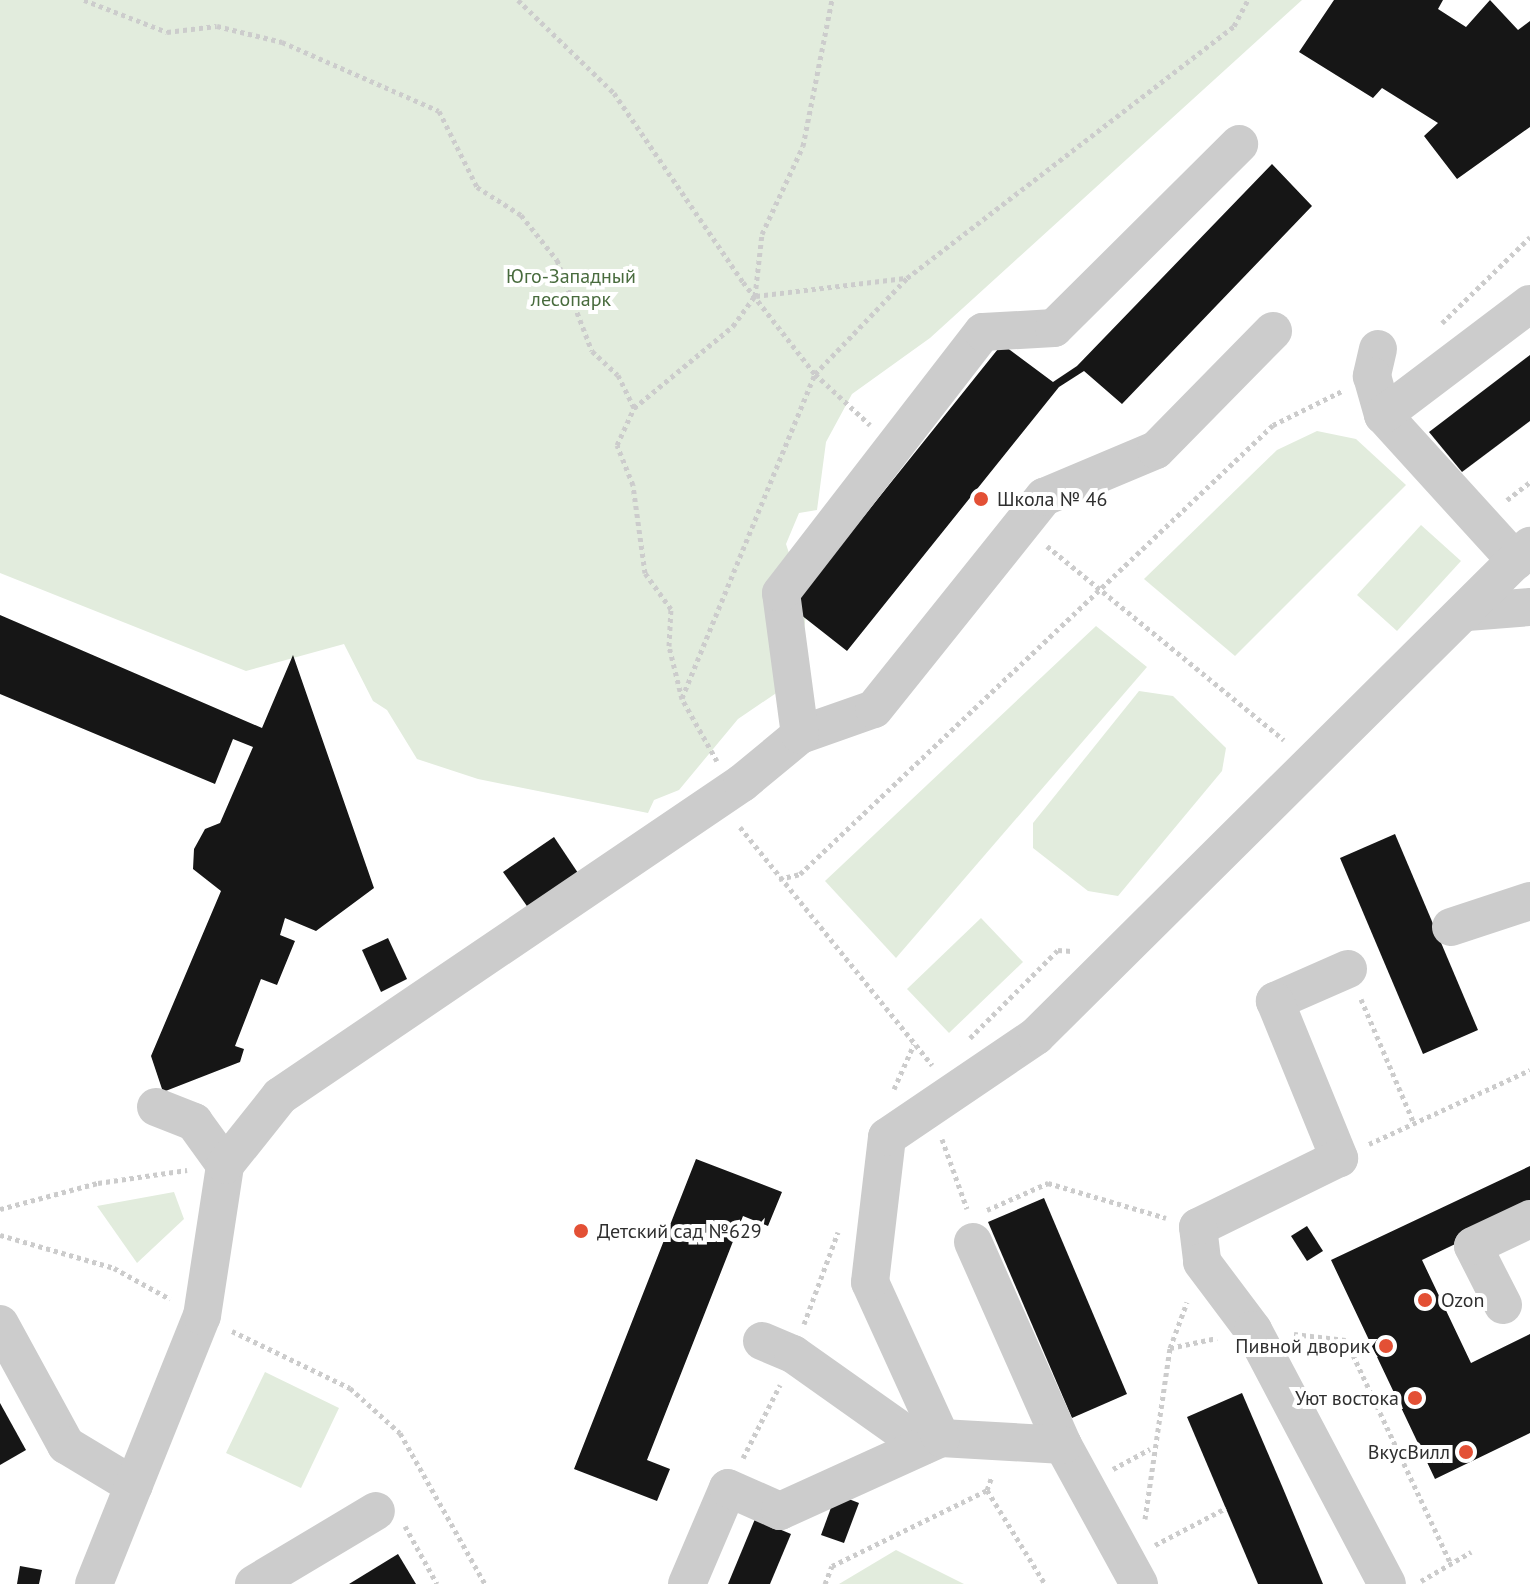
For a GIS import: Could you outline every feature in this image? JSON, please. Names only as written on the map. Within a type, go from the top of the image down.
[{"type":"lane","points":[[800,735],[781,593],[983,332],[1054,328],[1239,144]]},
{"type":"lane","points":[[1383,415],[1530,304]]},
{"type":"lane","points":[[94,1584],[202,1316],[225,1165],[280,1096],[719,799],[800,735],[874,709],[1044,497],[1156,450],[1273,331]]},
{"type":"lane","points":[[932,1442],[870,1282],[887,1137],[932,1124],[1036,1036],[1523,554],[1383,415],[1375,362]]},
{"type":"lane","points":[[1467,612],[1530,607]]},
{"type":"lane","points":[[1451,927],[1530,901]]},
{"type":"lane","points":[[1348,969],[1275,1001],[1339,1158],[1200,1244],[1253,1330],[1311,1475],[1387,1584]]},
{"type":"lane","points":[[156,1107],[194,1122],[225,1165]]},
{"type":"lane","points":[[1503,1305],[1473,1246],[1530,1219]]},
{"type":"lane","points":[[973,1242],[1063,1445],[1136,1572]]},
{"type":"lane","points":[[0,1324],[66,1445],[134,1486]]},
{"type":"lane","points":[[762,1341],[793,1354],[932,1442]]},
{"type":"lane","points":[[687,1584],[728,1488],[780,1511],[932,1442],[1063,1445]]},
{"type":"lane","points":[[254,1584],[376,1511]]},
{"type":"path","points":[[84,0],[167,32],[217,26],[282,42],[439,111],[477,187],[521,215],[557,260],[592,351],[618,375],[634,408]]},
{"type":"path","points":[[518,0],[614,93],[755,296],[815,374],[844,402]]},
{"type":"path","points":[[832,0],[803,146],[762,234],[755,296],[733,326],[634,408],[617,445],[633,485],[645,573],[671,609],[669,646],[682,699],[721,767],[719,799],[779,879],[944,1079],[914,1103],[932,1124],[971,1217],[1048,1183],[1200,1244],[1170,1348],[1151,1448],[1136,1572]]},
{"type":"path","points":[[682,699],[815,374],[907,278],[1234,26],[1248,0]]},
{"type":"path","points":[[1428,336],[1530,237]]},
{"type":"path","points":[[755,296],[907,278]]},
{"type":"path","points":[[779,879],[800,874],[1273,425],[1375,362]]},
{"type":"path","points":[[1497,508],[1530,482]]},
{"type":"path","points":[[1021,525],[1312,764]]},
{"type":"path","points":[[1348,969],[1414,1123]]},
{"type":"path","points":[[1339,1158],[1530,1070]]},
{"type":"path","points":[[0,1209],[98,1183],[225,1165]]},
{"type":"path","points":[[0,1235],[114,1268],[202,1316],[350,1388],[400,1433],[485,1584]]},
{"type":"path","points":[[1253,1330],[1346,1340],[1451,1564]]},
{"type":"path","points":[[728,1488],[783,1378]]},
{"type":"path","points":[[825,1584],[832,1566],[987,1490],[1004,1442]]},
{"type":"path","points":[[1087,1484],[1151,1448]]},
{"type":"path","points":[[987,1490],[1045,1584]]},
{"type":"path","points":[[1136,1572],[1226,1508]]},
{"type":"path","points":[[376,1511],[404,1524],[437,1584]]},
{"type":"path","points":[[1416,1584],[1471,1552]]},
{"type":"green space","name":"Юго-Западный лесопарк","points":[[0,0],[1302,0],[930,338],[852,394],[826,442],[817,510],[799,513],[786,544],[807,608],[797,679],[738,719],[679,790],[654,800],[648,813],[478,779],[417,759],[387,710],[373,701],[344,644],[246,671],[0,573]]},
{"type":"green space","points":[[1317,431],[1356,439],[1406,485],[1235,656],[1144,579],[1277,450]]},
{"type":"green space","points":[[1421,525],[1461,561],[1397,631],[1357,595]]},
{"type":"green space","points":[[1096,626],[1147,667],[896,958],[825,881]]},
{"type":"green space","points":[[1139,691],[1173,696],[1226,748],[1222,771],[1118,896],[1088,891],[1033,848],[1033,823]]},
{"type":"green space","points":[[981,918],[1023,962],[949,1033],[907,989]]},
{"type":"green space","points":[[174,1192],[184,1219],[137,1263],[97,1206]]},
{"type":"green space","points":[[265,1372],[339,1408],[301,1488],[226,1453]]},
{"type":"green space","points":[[896,1550],[964,1584],[839,1584]]},
{"type":"building","points":[[1334,0],[1443,0],[1438,9],[1466,27],[1490,0],[1518,30],[1530,21],[1530,127],[1457,179],[1424,136],[1438,123],[1382,88],[1373,98],[1299,52]]},
{"type":"building","points":[[1272,164],[1312,206],[1122,404],[1084,371],[1059,387],[847,651],[791,607],[1002,344],[1053,382],[1077,366]]},
{"type":"building","points":[[1530,355],[1530,421],[1462,472],[1429,432]]},
{"type":"building","points":[[0,615],[262,728],[293,655],[374,888],[316,931],[285,918],[280,935],[295,941],[277,985],[261,979],[235,1046],[244,1049],[240,1062],[163,1092],[151,1056],[221,891],[193,869],[194,849],[205,829],[220,823],[253,747],[233,739],[215,784],[0,694]]},
{"type":"building","points":[[1395,834],[1478,1030],[1423,1054],[1340,858]]},
{"type":"building","points":[[554,837],[580,876],[529,909],[503,872]]},
{"type":"building","points":[[388,938],[407,979],[381,992],[362,950]]},
{"type":"building","points":[[696,1159],[782,1192],[768,1226],[743,1216],[647,1460],[670,1469],[657,1501],[574,1469]]},
{"type":"building","points":[[1530,1166],[1530,1208],[1422,1260],[1471,1363],[1530,1334],[1530,1433],[1435,1479],[1331,1260]]},
{"type":"building","points":[[1044,1198],[1127,1394],[1072,1418],[988,1222]]},
{"type":"building","points":[[1307,1226],[1323,1251],[1307,1261],[1291,1236]]},
{"type":"building","points":[[1242,1393],[1323,1584],[1258,1584],[1187,1417]]},
{"type":"building","points":[[0,1403],[26,1450],[0,1465]]},
{"type":"building","points":[[836,1494],[859,1503],[844,1543],[821,1535]]},
{"type":"building","points":[[755,1519],[791,1534],[770,1584],[728,1584]]},
{"type":"building","points":[[398,1554],[416,1584],[349,1584]]},
{"type":"building","points":[[20,1566],[42,1570],[39,1584],[17,1584]]},
{"type":"place","name":"Школа № 46","points":[[981,499]]},
{"type":"place","name":"Детский сад №629","points":[[581,1231]]},
{"type":"place","name":"Ozon","points":[[1425,1300]]},
{"type":"place","name":"Пивной дворик","points":[[1386,1346]]},
{"type":"place","name":"Уют востока","points":[[1415,1398]]},
{"type":"place","name":"ВкусВилл","points":[[1466,1452]]}]
